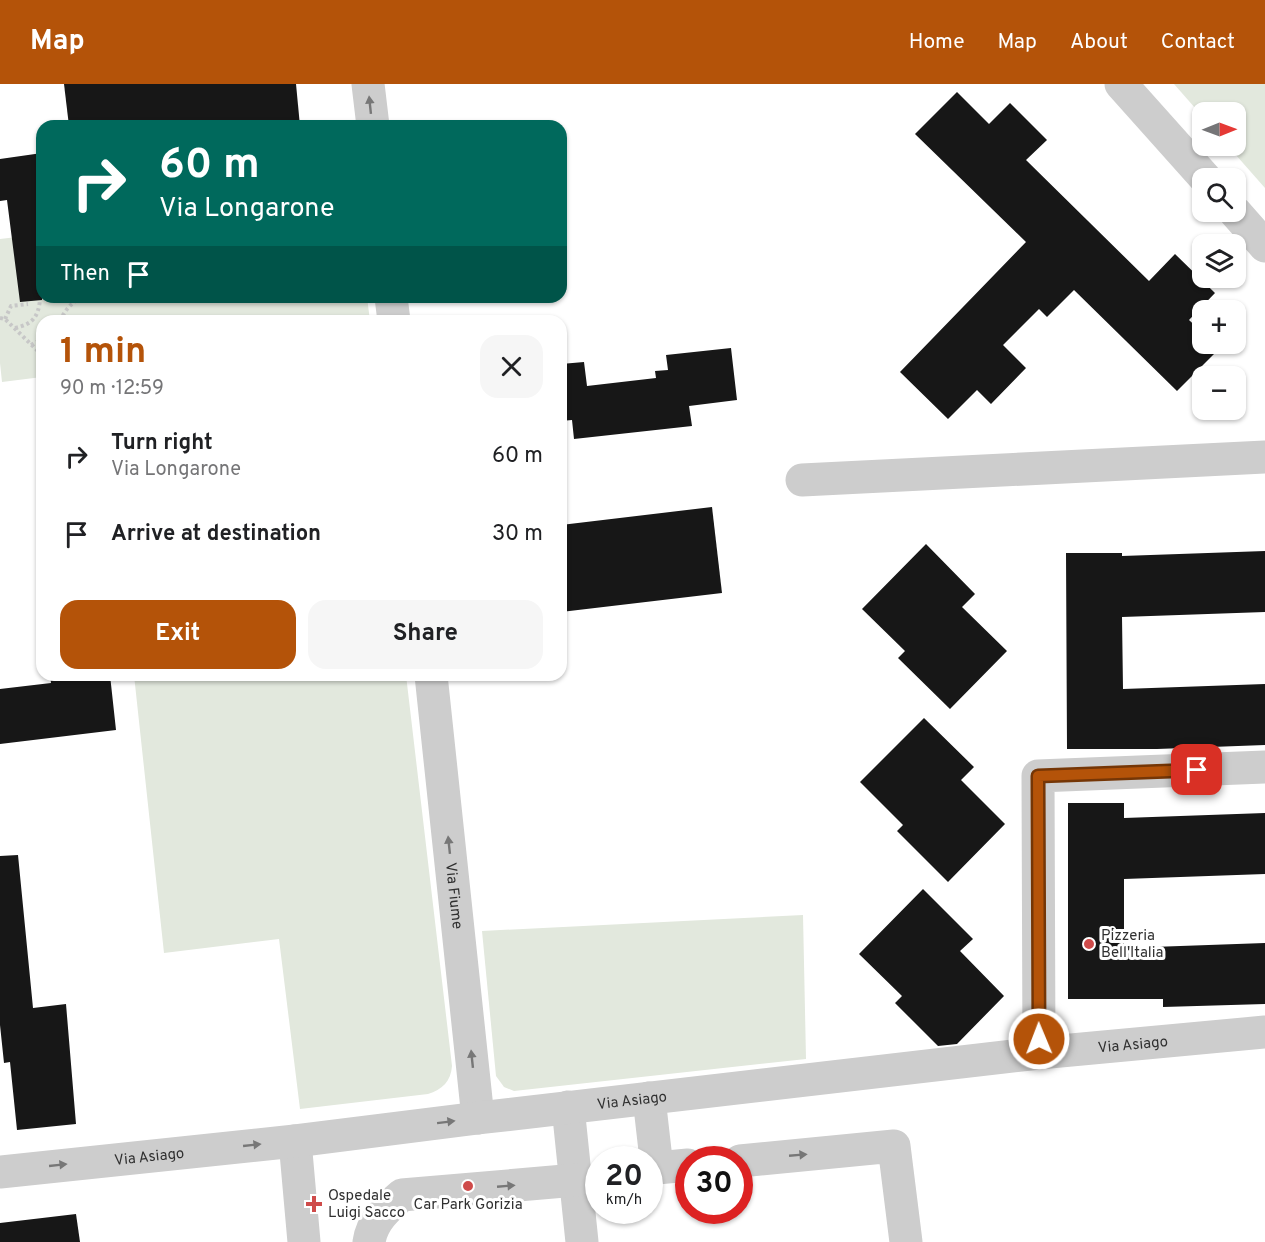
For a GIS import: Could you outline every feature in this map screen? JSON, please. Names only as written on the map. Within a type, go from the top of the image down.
[{"type":"street","points":[[368,84],[372,120]]},
{"type":"street","points":[[1121,84],[1196,168]]},
{"type":"street","points":[[1244,222],[1265,246]]},
{"type":"street","points":[[802,480],[1265,457]]},
{"type":"street","name":"Via Fiume","points":[[432,681],[478,1118]]},
{"type":"street","points":[[1039,1053],[1038,776],[1265,767]]},
{"type":"street","name":"Via Asiago","points":[[0,1172],[295,1141],[1039,1053],[1265,1032]]},
{"type":"street","points":[[649,1098],[673,1167]]},
{"type":"street","points":[[568,1107],[582,1242]]},
{"type":"street","points":[[295,1141],[304,1242]]},
{"type":"street","points":[[753,1160],[894,1146],[905,1232]]},
{"type":"street","points":[[369,1242],[383,1211],[402,1196],[576,1180]]},
{"type":"path","points":[[63,315],[73,303]]},
{"type":"path","points":[[28,304],[12,306],[3,319],[36,350]]},
{"type":"path","points":[[14,328],[27,325],[35,319],[36,315]]},
{"type":"path","points":[[31,345],[36,342]]},
{"type":"shaded area","points":[[1174,84],[1265,84],[1265,188],[1237,156],[1246,156],[1246,102],[1192,102],[1192,104]]},
{"type":"shaded area","points":[[36,235],[36,303],[368,303],[369,315],[36,315],[36,378],[2,382],[0,239]]},
{"type":"shaded area","points":[[135,681],[407,681],[452,1066],[448,1080],[438,1090],[428,1094],[300,1109],[279,939],[164,953]]},
{"type":"shaded area","points":[[803,915],[806,1059],[514,1091],[504,1087],[496,1076],[482,931]]},
{"type":"building","points":[[64,84],[296,84],[299,120],[68,120]]},
{"type":"building","points":[[957,92],[989,124],[1010,103],[1047,140],[1026,160],[1149,281],[1175,254],[1192,271],[1192,288],[1210,288],[1215,293],[1208,300],[1192,300],[1192,317],[1189,320],[1192,323],[1192,354],[1214,354],[1202,366],[1192,366],[1192,376],[1177,391],[1074,290],[1047,317],[1039,309],[1003,345],[1026,368],[991,404],[977,390],[948,419],[900,372],[1026,242],[915,134]]},
{"type":"building","points":[[36,154],[36,301],[20,302],[7,200],[0,201],[0,159]]},
{"type":"building","points":[[731,348],[737,400],[689,406],[692,426],[574,439],[572,420],[567,420],[567,363],[584,362],[587,386],[656,378],[655,371],[668,370],[666,355]]},
{"type":"building","points":[[712,507],[722,593],[567,611],[567,524]]},
{"type":"building","points":[[926,544],[975,594],[962,607],[1007,651],[950,709],[898,658],[905,651],[862,609]]},
{"type":"building","points":[[1265,551],[1265,612],[1122,617],[1123,689],[1265,684],[1265,745],[1157,749],[1067,749],[1066,553],[1122,553],[1122,556]]},
{"type":"building","points":[[51,681],[111,681],[116,730],[0,744],[0,689],[51,683]]},
{"type":"building","points":[[924,718],[974,767],[961,780],[1005,824],[948,882],[897,831],[903,825],[860,782]]},
{"type":"building","points":[[1068,803],[1124,803],[1124,818],[1265,813],[1265,874],[1124,879],[1124,948],[1265,943],[1265,1004],[1163,1007],[1163,999],[1068,999]]},
{"type":"building","points":[[18,855],[33,1008],[66,1004],[76,1124],[17,1130],[10,1062],[4,1063],[0,1025],[0,856]]},
{"type":"building","points":[[923,889],[973,939],[960,951],[1004,996],[957,1044],[938,1046],[895,1003],[902,996],[859,954]]},
{"type":"building","points":[[76,1214],[80,1242],[0,1242],[0,1223]]},
{"type":"place","name":"Pizzeria Bell'Italia","points":[[1089,944]]},
{"type":"place","name":"Car Park Gorizia","points":[[468,1186]]},
{"type":"place","name":"Ospedale Luigi Sacco","points":[[314,1204]]},
{"type":"route","points":[[1039,1039],[1038,776],[1197,770]]}]
